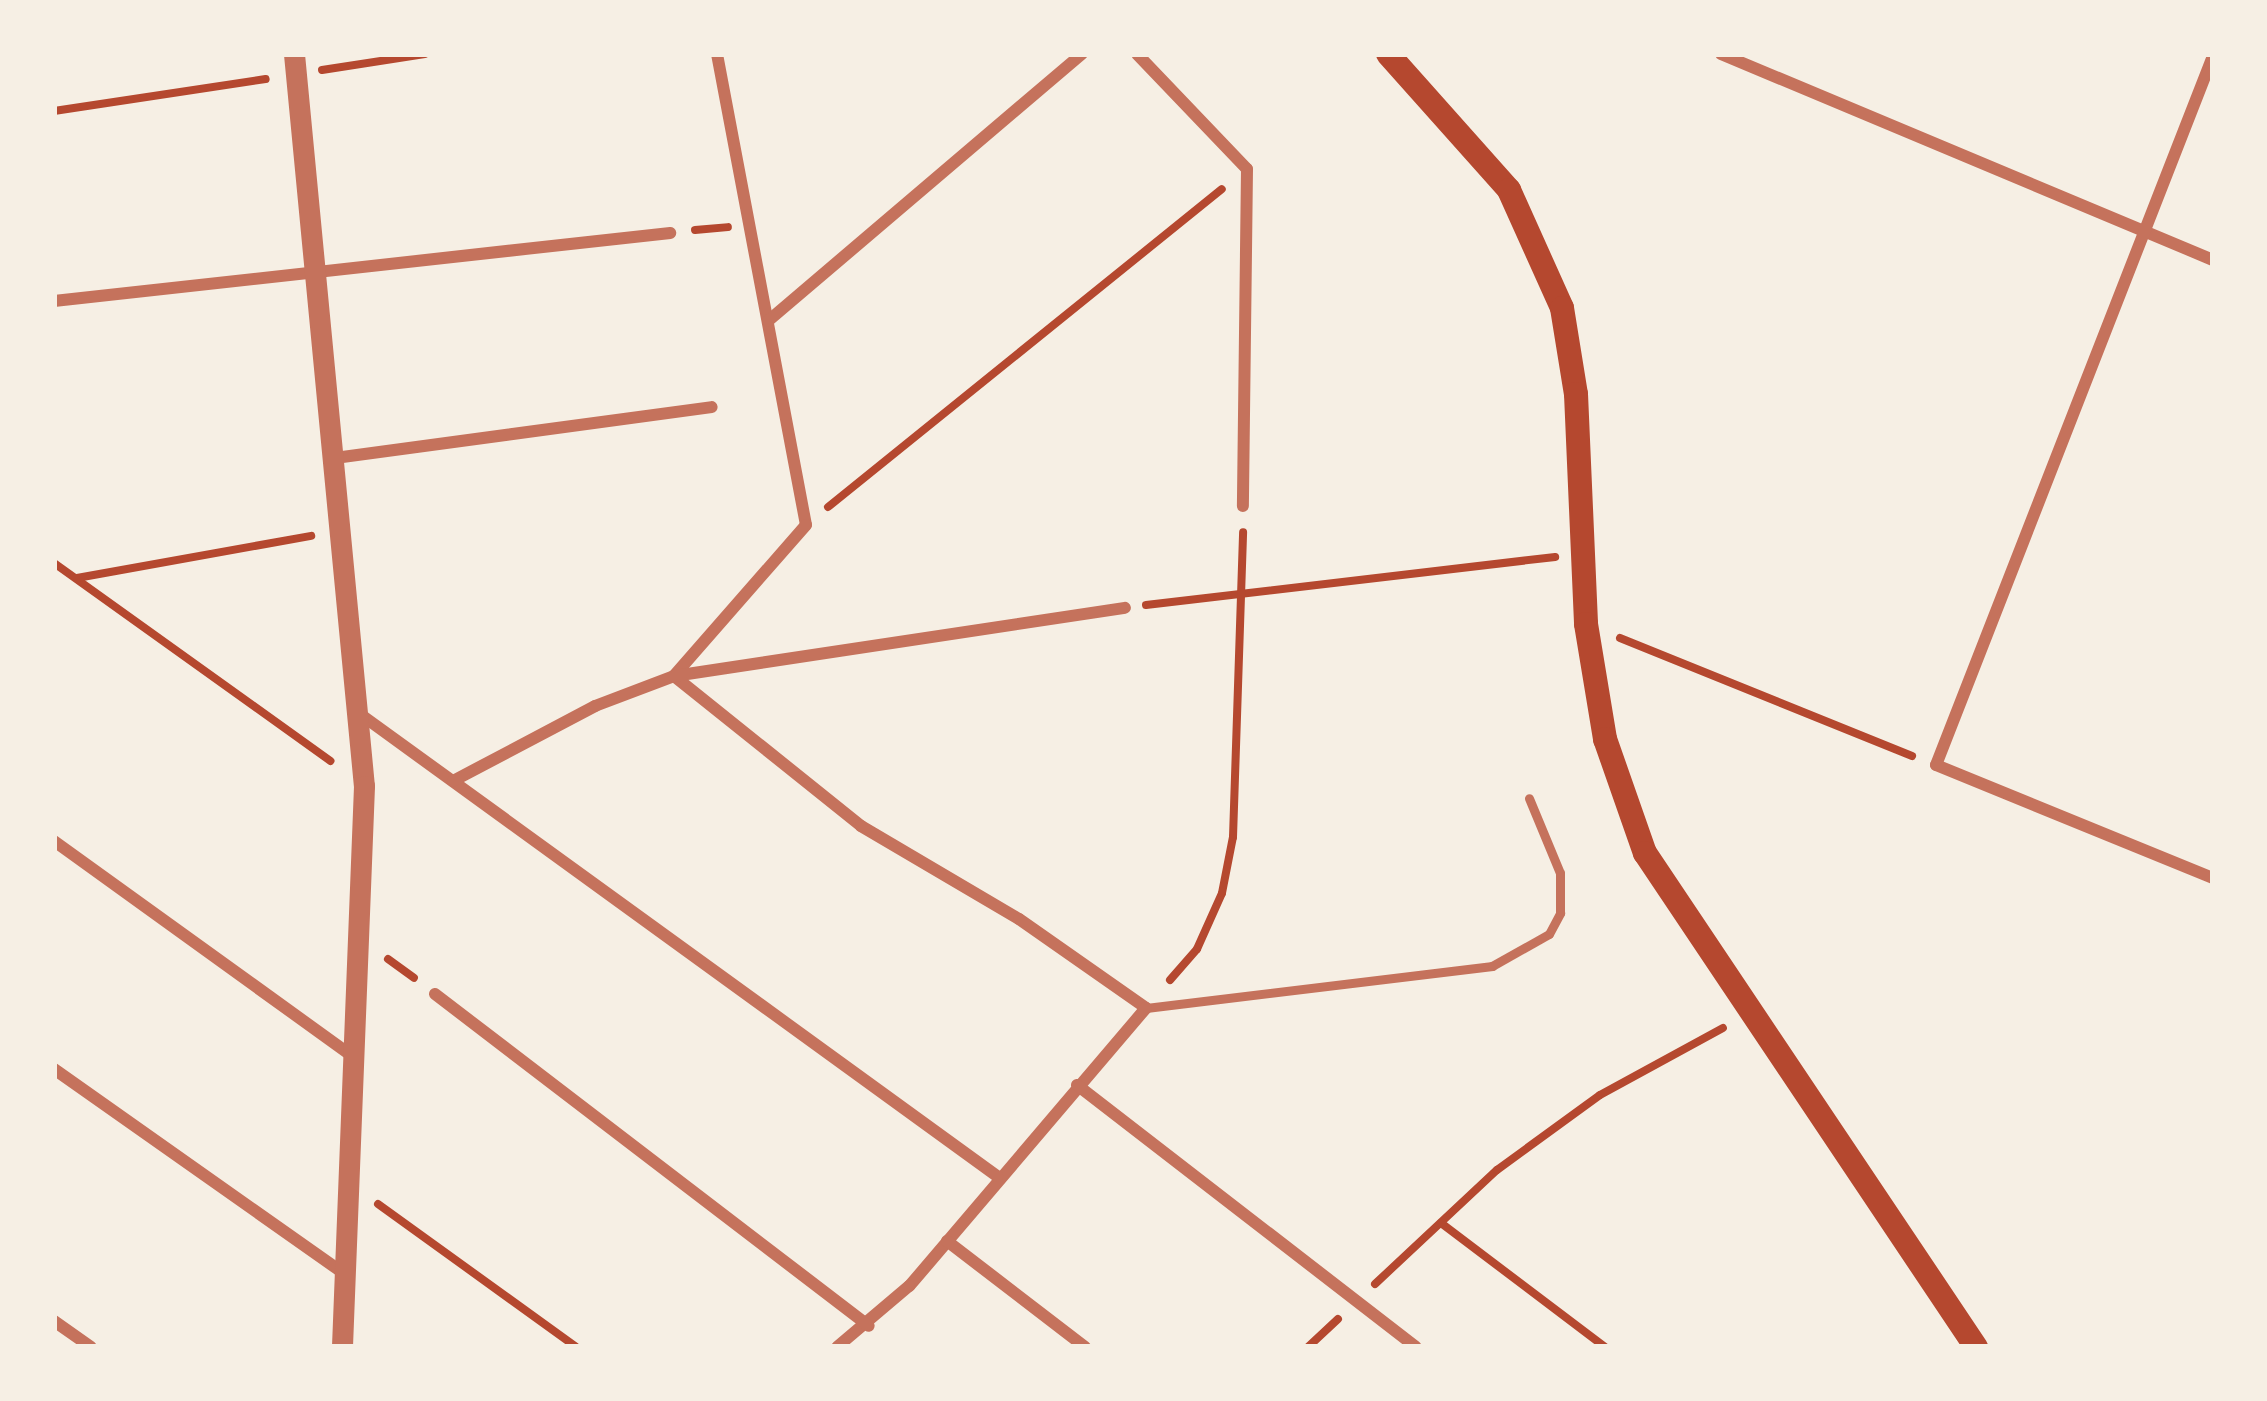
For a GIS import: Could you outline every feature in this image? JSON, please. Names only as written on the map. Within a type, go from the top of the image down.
[{"type":"main road","points":[[1388,54],[1490,163],[1549,267],[1576,394],[1586,625],[1605,739],[1645,854],[1748,1015],[1976,1347]]},
{"type":"street","points":[[674,676],[806,525],[717,54]]},
{"type":"street","points":[[768,321],[1082,54]]},
{"type":"street","points":[[1138,54],[1247,169],[1243,506]]},
{"type":"street","points":[[1721,54],[2213,260]]},
{"type":"street","points":[[2213,56],[1936,765],[2213,878]]},
{"type":"street","points":[[295,64],[364,785],[363,940],[342,1347]]},
{"type":"street","points":[[54,302],[670,233]]},
{"type":"street","points":[[335,458],[712,407]]},
{"type":"street","points":[[453,781],[583,712],[674,676],[1125,608]]},
{"type":"street","points":[[674,676],[861,826],[1019,919],[1146,1008],[997,1176],[947,1241],[869,1326],[837,1347]]},
{"type":"street","points":[[360,714],[997,1176]]},
{"type":"street","points":[[54,841],[357,1060]]},
{"type":"street","points":[[435,994],[869,1326]]},
{"type":"street","points":[[54,1069],[346,1275]]},
{"type":"street","points":[[1077,1084],[1416,1347]]},
{"type":"street","points":[[947,1241],[1085,1347]]},
{"type":"street","points":[[54,1321],[92,1347]]},
{"type":"lane","points":[[1146,1008],[1492,965],[1549,934],[1560,913],[1560,873],[1529,798]]},
{"type":"path","points":[[54,111],[295,64],[425,54]]},
{"type":"path","points":[[806,525],[1247,169]]},
{"type":"path","points":[[670,233],[749,225]]},
{"type":"path","points":[[1146,1008],[1197,950],[1222,893],[1233,837],[1244,594],[1243,506]]},
{"type":"path","points":[[75,578],[342,531]]},
{"type":"path","points":[[1125,608],[1580,554]]},
{"type":"path","points":[[54,563],[364,785]]},
{"type":"path","points":[[1586,625],[1936,765]]},
{"type":"path","points":[[363,940],[435,994]]},
{"type":"path","points":[[1308,1347],[1497,1170],[1600,1095],[1748,1015]]},
{"type":"path","points":[[350,1183],[577,1347]]},
{"type":"path","points":[[1441,1222],[1605,1347]]}]
